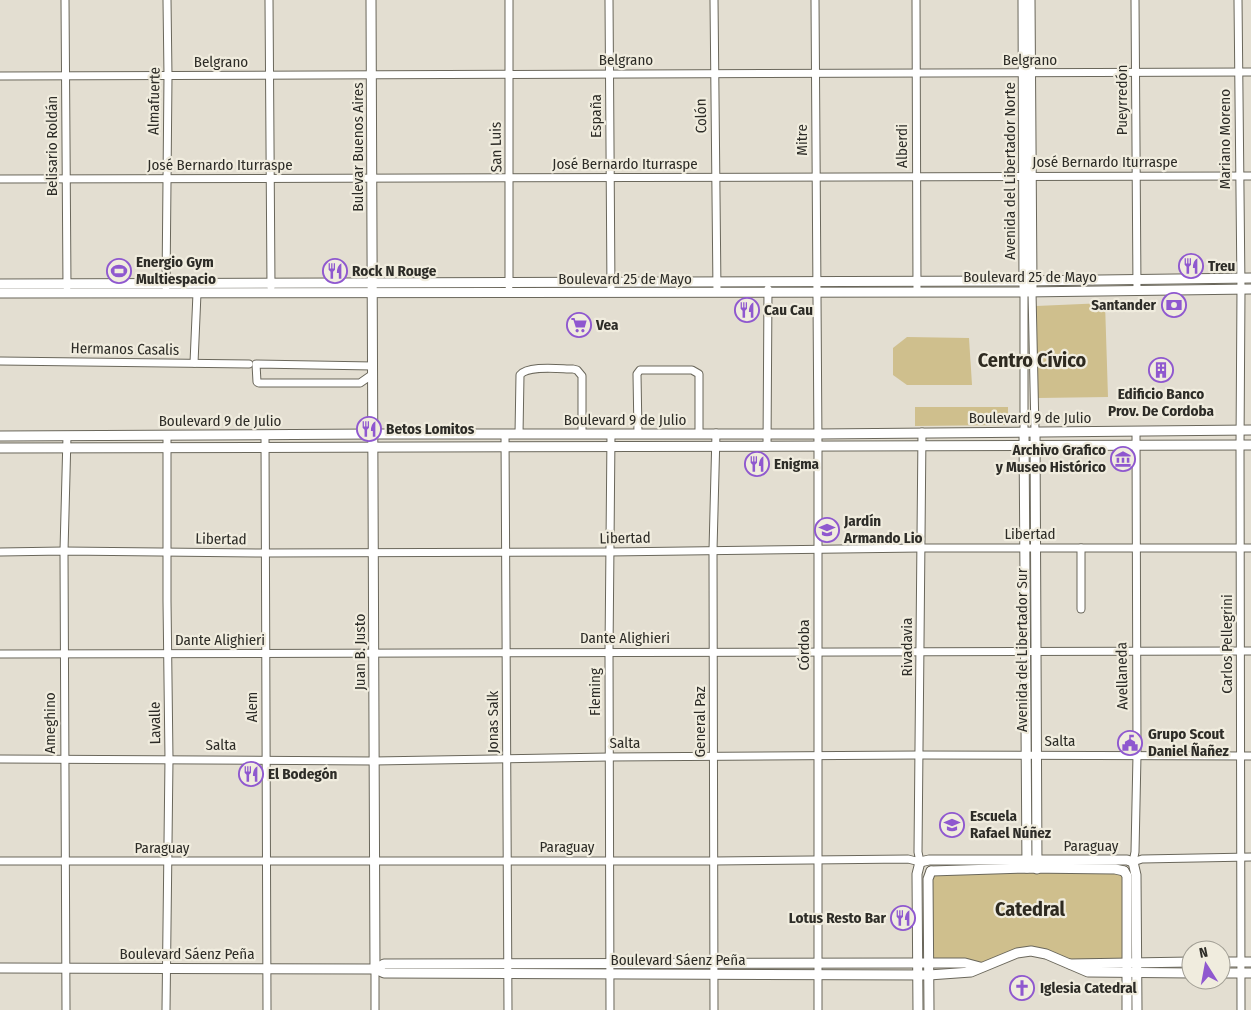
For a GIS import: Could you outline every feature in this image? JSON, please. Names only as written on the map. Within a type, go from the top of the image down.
[{"type":"main road","name":"Bulevar Buenos Aires","points":[[371,0],[373,294]]},
{"type":"main road","name":"Avenida del Libertador Norte","points":[[1023,0],[1027,73],[1028,292]]},
{"type":"main road","name":"Avenida del Libertador Norte","points":[[1027,73],[1030,0]]},
{"type":"main road","name":"Boulevard 25 de Mayo","points":[[166,288],[196,292],[373,282],[1028,281],[1251,278]]},
{"type":"main road","name":"Boulevard 25 de Mayo","points":[[0,284],[67,288],[271,287],[373,294],[1028,292],[1251,289]]},
{"type":"main road","name":"Boulevard 25 de Mayo","points":[[0,293],[67,288]]},
{"type":"main road","name":"Juan B. Justo","points":[[373,294],[375,969]]},
{"type":"main road","name":"Boulevard 9 de Julio","points":[[0,436],[818,434],[1251,430]]},
{"type":"main road","name":"Avenida del Libertador Sur","points":[[1035,431],[1037,864]]},
{"type":"main road","name":"Avenida del Libertador Sur","points":[[1024,432],[1027,864]]},
{"type":"main road","name":"Boulevard 9 de Julio","points":[[0,448],[1136,447],[1251,445]]},
{"type":"main road","name":"Paraguay","points":[[920,862],[929,860],[1027,864],[1127,860],[1133,862],[1124,871],[1115,868],[1037,864]]},
{"type":"main road","points":[[920,862],[930,871],[928,879],[929,1010]]},
{"type":"main road","name":"Rivadavia","points":[[918,1010],[916,874],[920,862]]},
{"type":"main road","name":"Avellaneda","points":[[1133,862],[1136,875],[1137,1010]]},
{"type":"main road","name":"Paraguay","points":[[930,871],[1027,864]]},
{"type":"main road","points":[[1124,871],[1127,876],[1127,1010]]},
{"type":"main road","name":"Boulevard Sáenz Peña","points":[[0,968],[375,969],[384,974],[928,975],[971,972],[1017,953],[1031,952],[1046,954],[1088,972],[1181,973]]},
{"type":"main road","name":"Boulevard Sáenz Peña","points":[[1069,964],[1181,962]]},
{"type":"main road","points":[[1231,962],[1251,962]]},
{"type":"main road","name":"Boulevard Sáenz Peña","points":[[375,969],[384,964],[610,963],[965,963],[980,967]]},
{"type":"main road","points":[[1231,973],[1251,973]]},
{"type":"street","name":"Belisario Roldán","points":[[65,0],[67,288]]},
{"type":"street","name":"Almafuerte","points":[[166,288],[167,0]]},
{"type":"street","points":[[269,0],[271,287]]},
{"type":"street","name":"San Luis","points":[[509,0],[510,294]]},
{"type":"street","name":"España","points":[[609,0],[611,292]]},
{"type":"street","name":"Colón","points":[[714,0],[717,292]]},
{"type":"street","name":"Mitre","points":[[815,0],[816,281]]},
{"type":"street","name":"Alberdi","points":[[916,0],[917,291]]},
{"type":"street","name":"Pueyrredón","points":[[1135,0],[1137,290]]},
{"type":"street","name":"Mariano Moreno","points":[[1238,0],[1240,278]]},
{"type":"street","name":"Belgrano","points":[[0,76],[1251,72]]},
{"type":"street","name":"José Bernardo Iturraspe","points":[[0,179],[1251,176]]},
{"type":"street","name":"Carlos Pellegrini","points":[[1240,278],[1241,1010]]},
{"type":"street","points":[[767,447],[768,281]]},
{"type":"street","name":"Córdoba","points":[[816,281],[818,434],[818,1010]]},
{"type":"street","points":[[440,282],[440,293]]},
{"type":"street","points":[[194,363],[196,292]]},
{"type":"street","name":"Avenida del Libertador Norte","points":[[1028,292],[1035,431]]},
{"type":"street","name":"Avenida del Libertador Norte","points":[[1024,432],[1028,292]]},
{"type":"street","name":"Hermanos Casalis","points":[[0,361],[253,364],[373,370]]},
{"type":"street","points":[[253,364],[257,382],[360,383],[373,370]]},
{"type":"street","points":[[519,434],[520,375],[524,370],[573,369],[577,370],[582,376],[582,434]]},
{"type":"street","points":[[638,434],[637,374],[640,370],[692,370],[699,374],[699,433]]},
{"type":"street","name":"Avellaneda","points":[[1133,862],[1135,852],[1137,755],[1136,431]]},
{"type":"street","name":"Rivadavia","points":[[920,862],[918,852],[922,432]]},
{"type":"street","name":"General Paz","points":[[714,1010],[713,550],[716,433]]},
{"type":"street","name":"Jonas Salk","points":[[505,434],[508,1010]]},
{"type":"street","name":"Fleming","points":[[610,1010],[609,552],[611,434]]},
{"type":"street","name":"Lavalle","points":[[166,1010],[169,759],[167,435]]},
{"type":"street","name":"Alem","points":[[265,435],[267,1010]]},
{"type":"street","name":"Ameghino","points":[[66,1010],[64,551],[67,436]]},
{"type":"street","name":"Libertad","points":[[0,552],[265,554],[921,548],[1251,548]]},
{"type":"street","points":[[1081,548],[1081,608]]},
{"type":"street","name":"Dante Alighieri","points":[[0,654],[1251,651]]},
{"type":"street","name":"Salta","points":[[0,759],[374,761],[714,756],[1251,756]]},
{"type":"street","name":"Paraguay","points":[[1133,862],[1142,859],[1251,857]]},
{"type":"street","name":"Paraguay","points":[[0,861],[714,861],[908,859],[920,862]]},
{"type":"street","name":"Juan B. Justo","points":[[375,969],[375,1010]]},
{"type":"shaded area","points":[[1105,303],[1108,397],[1038,398],[1036,306]]},
{"type":"shaded area","points":[[907,337],[969,338],[972,385],[907,385],[893,375],[893,348]]},
{"type":"shaded area","points":[[915,407],[1008,407],[1008,425],[915,426]]},
{"type":"shaded area","points":[[1124,871],[1126,962],[1085,963],[1031,951],[980,967],[928,963],[928,874]]},
{"type":"place","name":"Treu","points":[[1191,266]]},
{"type":"place","name":"Energio Gym Multiespacio","points":[[119,271]]},
{"type":"place","name":"Rock N Rouge","points":[[335,271]]},
{"type":"place","name":"Santander","points":[[1174,305]]},
{"type":"place","name":"Cau Cau","points":[[747,310]]},
{"type":"place","name":"Vea","points":[[579,325]]},
{"type":"place","name":"Edificio Banco Prov. De Cordoba","points":[[1161,370]]},
{"type":"place","name":"Betos Lomitos","points":[[369,429]]},
{"type":"place","name":"Archivo Grafico y Museo Histórico","points":[[1123,459]]},
{"type":"place","name":"Enigma","points":[[757,464]]},
{"type":"place","name":"Jardín Armando Lio","points":[[827,530]]},
{"type":"place","name":"Grupo Scout Daniel Ñañez","points":[[1130,743]]},
{"type":"place","name":"El Bodegón","points":[[251,774]]},
{"type":"place","name":"Escuela Rafael Núñez","points":[[952,825]]},
{"type":"place","name":"Lotus Resto Bar","points":[[903,918]]},
{"type":"place","name":"Iglesia Catedral","points":[[1022,988]]},
{"type":"district","name":"Centro Cívico","points":[[1032,360]]},
{"type":"district","name":"Catedral","points":[[1030,909]]}]
